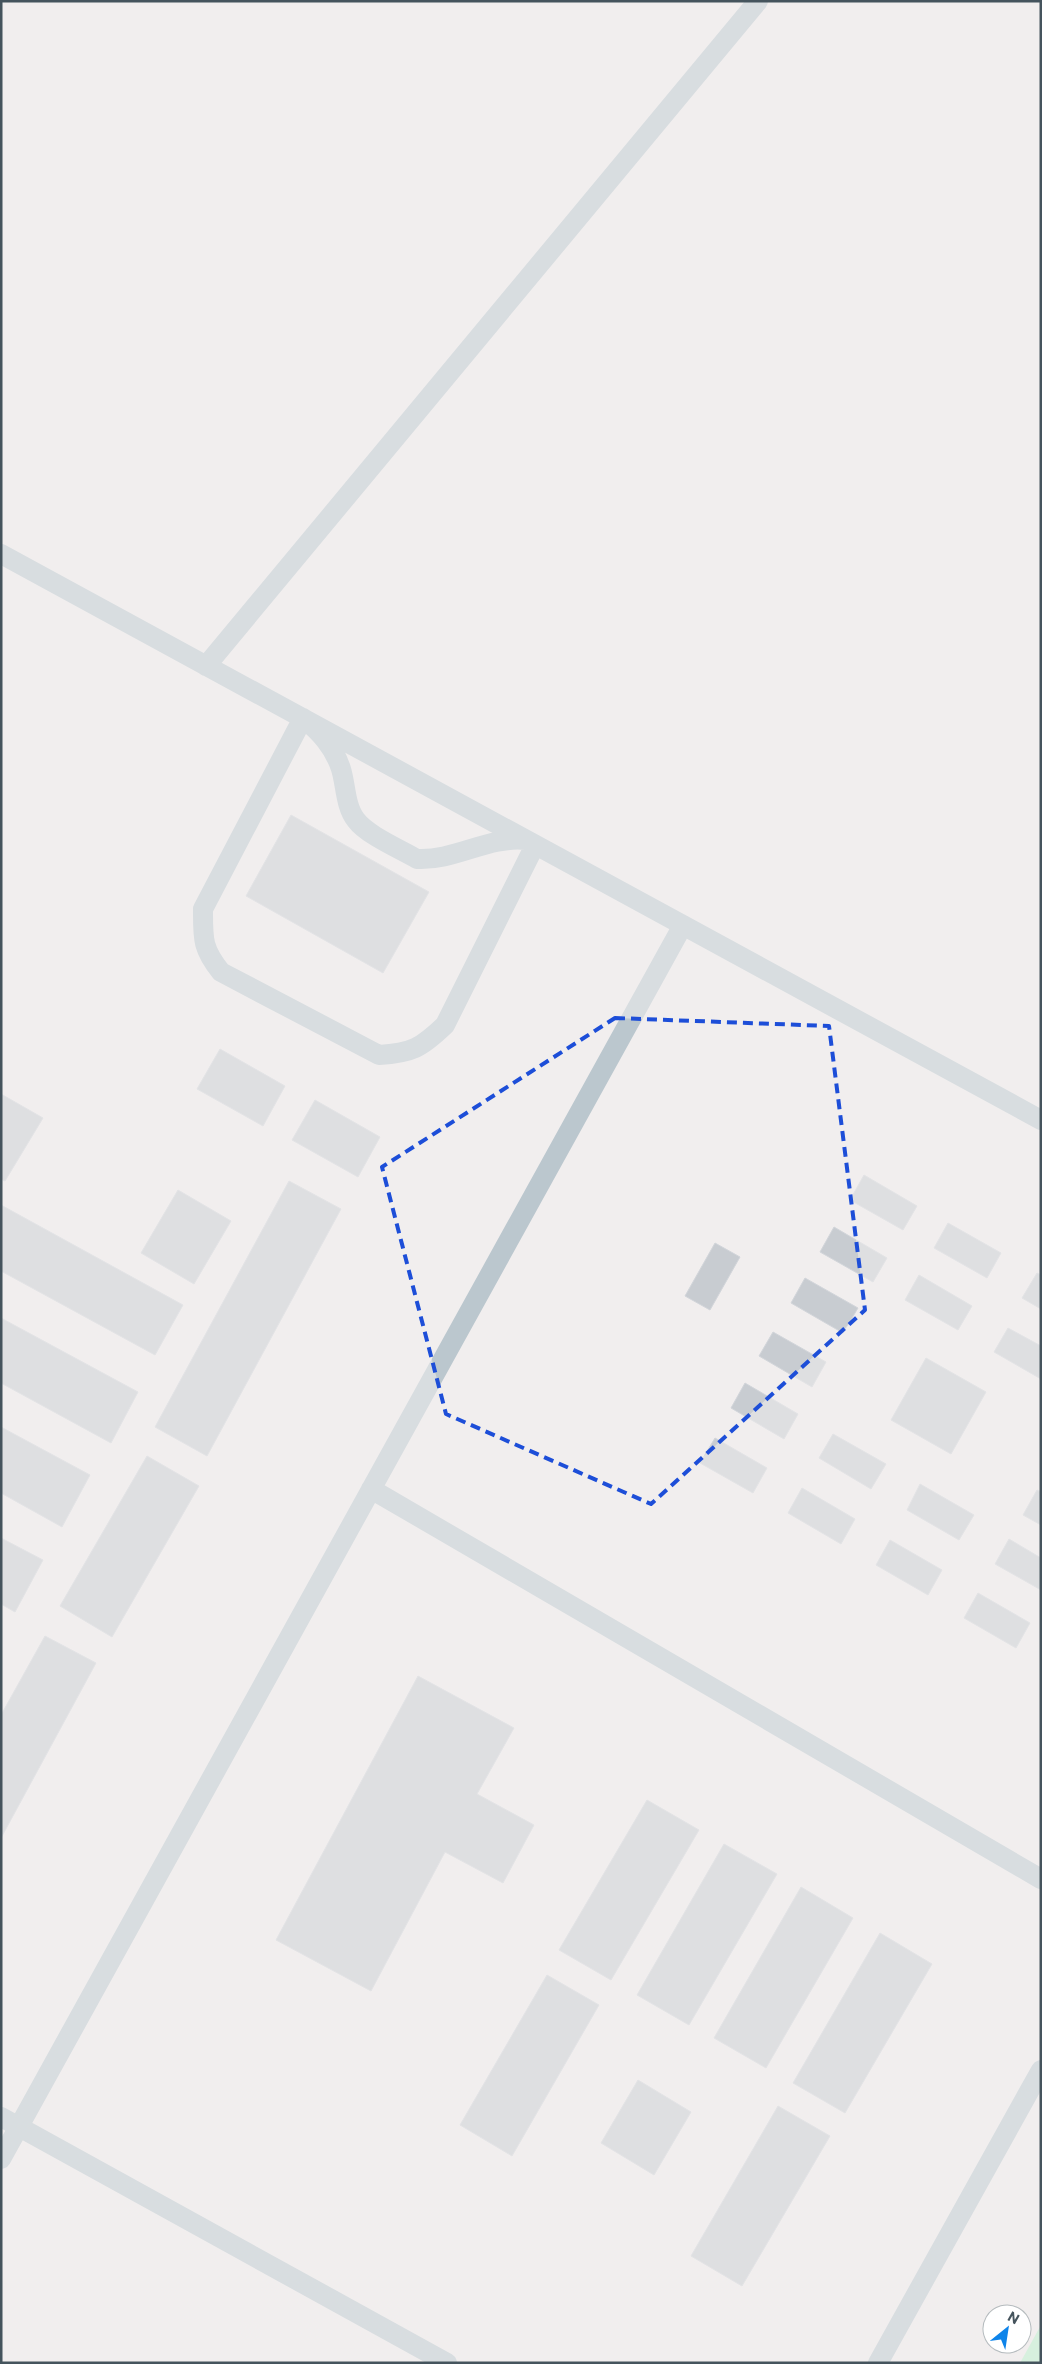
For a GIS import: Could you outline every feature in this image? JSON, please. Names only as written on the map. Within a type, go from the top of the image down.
[{"type":"lane","points":[[206,666],[758,1]]},
{"type":"lane","points":[[1,554],[1041,1120]]},
{"type":"lane","points":[[303,718],[203,910],[203,937],[208,956],[221,972],[378,1055],[404,1054],[426,1043],[445,1025],[532,843]]},
{"type":"lane","points":[[303,718],[322,734],[335,753],[341,769],[349,805],[355,819],[363,828],[417,859],[427,860],[451,855],[497,841],[512,839],[532,843]]},
{"type":"lane","points":[[1,2159],[683,925]]},
{"type":"lane","points":[[371,1489],[1041,1879]]},
{"type":"lane","points":[[878,2363],[1041,2070]]},
{"type":"lane","points":[[1,2117],[447,2363]]},
{"type":"highlighted area","points":[[615,1018],[829,1026],[865,1310],[651,1504],[446,1414],[382,1167]]},
{"type":"green space","points":[[1041,2325],[1041,2363],[1020,2363],[1025,2354],[1032,2354],[1032,2341]]},
{"type":"building","points":[[291,815],[429,892],[383,973],[246,896]]},
{"type":"building","points":[[220,1049],[285,1086],[263,1126],[197,1089]]},
{"type":"building","points":[[1,1094],[43,1118],[5,1181],[1,1179]]},
{"type":"building","points":[[315,1100],[380,1137],[358,1177],[292,1140]]},
{"type":"building","points":[[864,1175],[917,1206],[903,1230],[850,1200]]},
{"type":"building","points":[[289,1181],[341,1209],[207,1456],[155,1427]]},
{"type":"building","points":[[178,1190],[231,1221],[194,1284],[141,1253]]},
{"type":"building","points":[[1,1205],[183,1305],[155,1355],[1,1271]]},
{"type":"building","points":[[948,1223],[1001,1253],[987,1278],[934,1248]]},
{"type":"building","points":[[834,1227],[887,1258],[873,1282],[820,1252]]},
{"type":"building","points":[[715,1243],[740,1257],[710,1310],[685,1296]]},
{"type":"building","points":[[1037,1273],[1041,1275],[1041,1309],[1022,1298]]},
{"type":"building","points":[[919,1275],[972,1306],[958,1330],[905,1300]]},
{"type":"building","points":[[805,1278],[858,1308],[843,1333],[791,1303]]},
{"type":"building","points":[[1,1318],[138,1392],[111,1443],[1,1383]]},
{"type":"building","points":[[1008,1328],[1041,1346],[1041,1379],[994,1352]]},
{"type":"building","points":[[773,1332],[826,1362],[812,1387],[759,1356]]},
{"type":"building","points":[[926,1358],[986,1392],[951,1454],[891,1420]]},
{"type":"building","points":[[745,1383],[798,1414],[784,1439],[731,1408]]},
{"type":"building","points":[[1,1427],[90,1475],[62,1527],[1,1493]]},
{"type":"building","points":[[833,1434],[886,1464],[871,1489],[819,1458]]},
{"type":"building","points":[[715,1438],[767,1468],[753,1493],[700,1463]]},
{"type":"building","points":[[147,1456],[199,1486],[112,1637],[60,1606]]},
{"type":"building","points":[[920,1484],[974,1515],[959,1540],[907,1510]]},
{"type":"building","points":[[802,1488],[855,1519],[841,1544],[788,1513]]},
{"type":"building","points":[[1037,1490],[1041,1492],[1041,1525],[1023,1515]]},
{"type":"building","points":[[1,1538],[43,1560],[15,1612],[1,1604]]},
{"type":"building","points":[[1009,1539],[1041,1558],[1041,1590],[995,1564]]},
{"type":"building","points":[[890,1540],[942,1570],[928,1595],[876,1565]]},
{"type":"building","points":[[978,1593],[1030,1623],[1016,1648],[964,1618]]},
{"type":"building","points":[[45,1636],[96,1663],[1,1838],[1,1715]]},
{"type":"building","points":[[418,1676],[514,1728],[477,1794],[534,1825],[503,1883],[445,1852],[371,1991],[276,1940]]},
{"type":"building","points":[[647,1800],[699,1830],[611,1980],[559,1950]]},
{"type":"building","points":[[724,1844],[777,1874],[689,2025],[637,1995]]},
{"type":"building","points":[[801,1887],[853,1918],[766,2068],[714,2038]]},
{"type":"building","points":[[880,1933],[932,1964],[845,2113],[793,2083]]},
{"type":"building","points":[[547,1975],[599,2005],[512,2156],[460,2125]]},
{"type":"building","points":[[638,2080],[691,2112],[654,2175],[601,2143]]},
{"type":"building","points":[[778,2106],[830,2136],[742,2286],[691,2256]]}]
